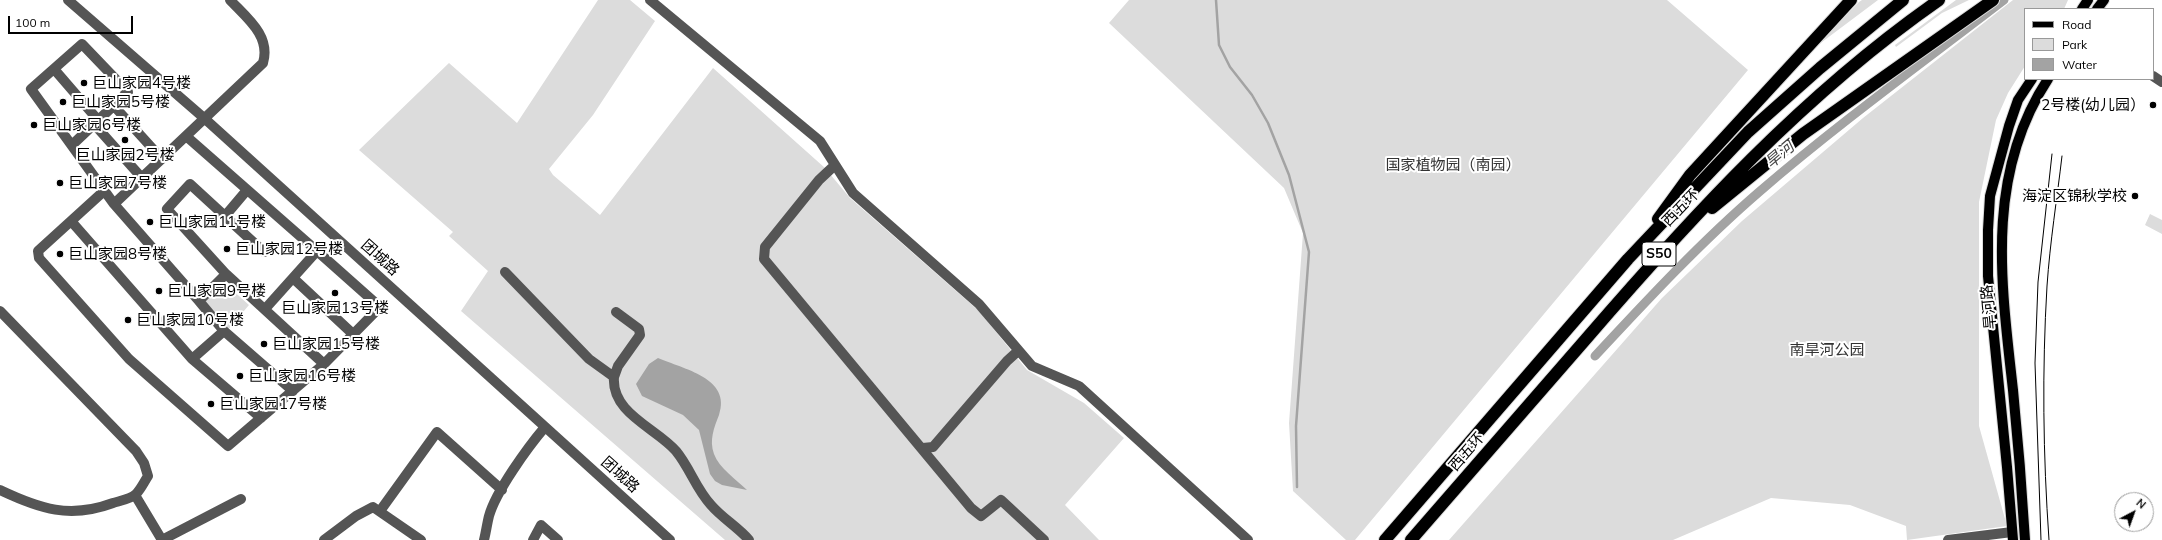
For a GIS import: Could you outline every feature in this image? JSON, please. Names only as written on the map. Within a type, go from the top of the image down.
[{"type":"highway","points":[[1628,259],[1690,175],[1851,0]]},
{"type":"highway","name":"西五环","points":[[1385,540],[1628,259],[1748,132],[1820,68],[1903,0]]},
{"type":"highway","name":"西五环","points":[[1412,540],[1671,241],[1762,147],[1833,82],[1910,20],[1939,0]]},
{"type":"highway","points":[[1671,241],[1804,134],[1993,0]]},
{"type":"main road","points":[[2098,8],[2104,0]]},
{"type":"main road","name":"旱河路","points":[[2012,535],[2008,467],[1988,276],[1988,230],[1990,196],[2009,126],[2018,100],[2031,80]]},
{"type":"main road","name":"旱河路","points":[[2025,540],[2021,473],[2001,275],[2001,230],[2006,191],[2020,131],[2047,80]]},
{"type":"street","name":"团城路","points":[[68,0],[204,118],[670,540]]},
{"type":"street","points":[[114,204],[263,63],[266,54],[264,43],[259,31],[230,0]]},
{"type":"street","points":[[650,0],[820,141],[853,193],[979,304],[1032,366],[1079,386],[1248,540]]},
{"type":"street","points":[[72,145],[128,92],[82,44],[31,89],[114,204],[224,331],[293,391]]},
{"type":"street","points":[[54,69],[142,178]]},
{"type":"street","points":[[114,106],[162,159]]},
{"type":"street","points":[[104,191],[38,251],[39,258],[129,359],[228,446],[324,364],[380,307],[186,136]]},
{"type":"street","points":[[835,165],[819,180],[764,247],[764,260],[896,420],[923,448],[972,508],[981,516],[1001,500],[1044,540]]},
{"type":"street","points":[[264,252],[190,184],[167,209],[226,274],[324,364]]},
{"type":"street","points":[[225,216],[248,190]]},
{"type":"street","points":[[71,221],[192,359],[261,418]]},
{"type":"street","points":[[265,309],[317,251]]},
{"type":"street","points":[[505,272],[589,359],[614,377]]},
{"type":"street","points":[[198,301],[226,274]]},
{"type":"street","points":[[293,278],[354,335]]},
{"type":"street","points":[[0,310],[136,451],[144,463],[148,476],[135,495],[96,510],[76,512],[55,511],[30,504],[0,490]]},
{"type":"street","points":[[616,312],[639,329],[640,335],[618,366],[614,377],[615,390],[620,400],[628,411],[676,451],[699,490],[712,507],[750,540]]},
{"type":"street","points":[[192,359],[224,331]]},
{"type":"street","points":[[923,448],[933,447],[1018,351]]},
{"type":"street","points":[[484,540],[489,515],[502,490],[530,445],[545,427]]},
{"type":"street","points":[[380,511],[437,432],[502,490]]},
{"type":"street","points":[[135,495],[162,540],[241,499]]},
{"type":"street","points":[[324,540],[356,516],[373,507],[421,540]]},
{"type":"street","points":[[533,540],[541,525],[558,540]]},
{"type":"street","points":[[1948,540],[1996,533],[2012,535]]},
{"type":"green space","points":[[598,0],[630,0],[655,21],[593,115],[549,169],[553,175],[600,215],[713,68],[825,168],[850,198],[979,311],[1027,370],[1084,403],[1124,438],[1065,505],[1099,540],[725,540],[461,311],[488,271],[449,236],[453,232],[359,150],[449,63],[517,123]]},
{"type":"green space","name":"国家植物园（南园）","points":[[1129,0],[1667,0],[1748,70],[1355,540],[1346,540],[1293,491],[1289,423],[1303,233],[1284,188],[1109,23]]},
{"type":"green space","points":[[1862,0],[1878,0],[1814,48],[1859,2]]},
{"type":"green space","points":[[1956,0],[1969,0],[1942,13],[1896,47],[1895,45]]},
{"type":"green space","name":"南旱河公园","points":[[2013,0],[2068,0],[2064,8],[2024,8],[2024,68],[2008,93],[1996,120],[1979,202],[1979,426],[2007,526],[1907,540],[1906,526],[1850,505],[1771,498],[1673,540],[1449,540],[1662,298],[1742,221],[1863,118]]},
{"type":"green space","points":[[2150,214],[2162,220],[2162,234],[2145,225]]},
{"type":"green space","points":[[221,284],[228,286],[249,305],[227,331],[202,305]]},
{"type":"water","points":[[658,358],[692,371],[703,377],[712,384],[718,392],[721,402],[712,439],[714,454],[724,469],[747,490],[722,485],[715,481],[710,474],[699,430],[683,415],[642,396],[636,384],[649,364]]},
{"type":"waterway","points":[[1216,0],[1219,45],[1230,67],[1252,95],[1268,123],[1289,175],[1309,252],[1296,426],[1297,487]]},
{"type":"waterway","name":"旱河","points":[[1595,356],[1655,292],[1737,211],[1850,118],[2004,0]]},
{"type":"tram line","points":[[2041,540],[2035,363],[2038,282],[2052,154]]},
{"type":"tram line","points":[[2049,540],[2045,476],[2045,318],[2050,253],[2062,156]]},
{"type":"place","name":"巨山家园4号楼","points":[[84,83]]},
{"type":"place","name":"巨山家园5号楼","points":[[63,102]]},
{"type":"place","name":"2号楼(幼儿园）","points":[[2153,105]]},
{"type":"place","name":"巨山家园6号楼","points":[[34,125]]},
{"type":"place","name":"巨山家园2号楼","points":[[125,140]]},
{"type":"place","name":"巨山家园7号楼","points":[[60,183]]},
{"type":"place","name":"海淀区锦秋学校","points":[[2135,196]]},
{"type":"place","name":"巨山家园11号楼","points":[[150,222]]},
{"type":"place","name":"巨山家园12号楼","points":[[227,249]]},
{"type":"place","name":"巨山家园8号楼","points":[[60,254]]},
{"type":"place","name":"巨山家园9号楼","points":[[159,291]]},
{"type":"place","name":"巨山家园13号楼","points":[[335,293]]},
{"type":"place","name":"巨山家园10号楼","points":[[128,320]]},
{"type":"place","name":"巨山家园15号楼","points":[[264,344]]},
{"type":"place","name":"巨山家园16号楼","points":[[240,376]]},
{"type":"place","name":"巨山家园17号楼","points":[[211,404]]}]
